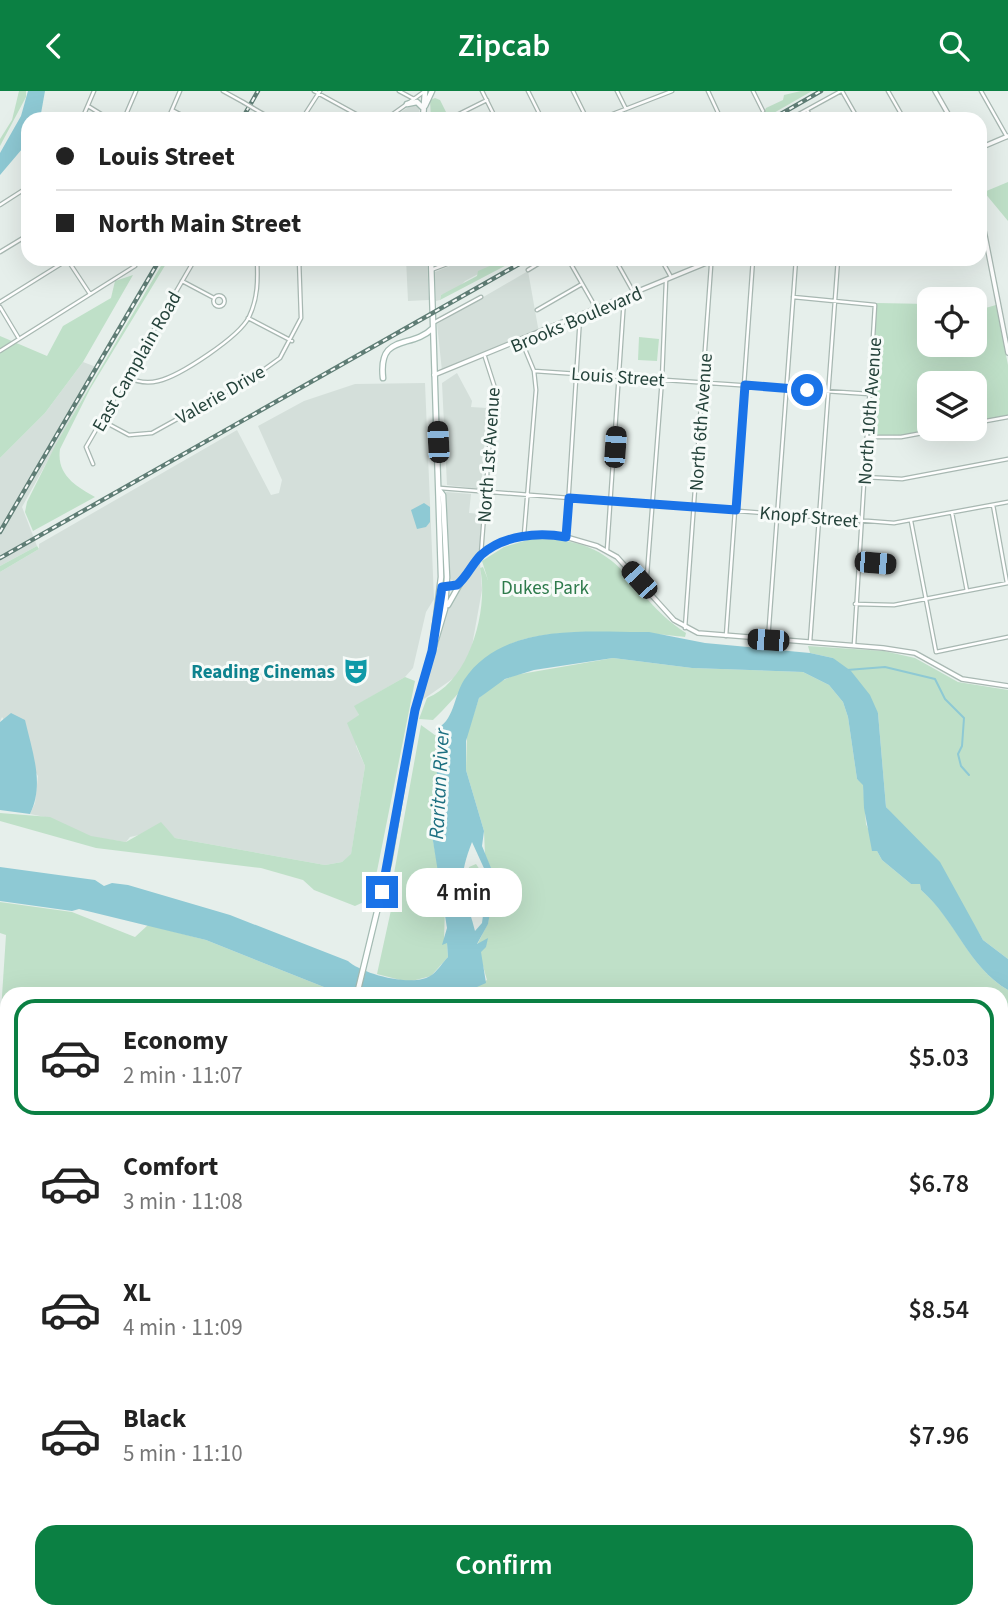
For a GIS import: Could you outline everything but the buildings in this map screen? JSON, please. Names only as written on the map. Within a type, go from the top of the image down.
[{"type":"main road","points":[[423,112],[425,91]]},
{"type":"main road","points":[[424,112],[432,91]]},
{"type":"main road","points":[[407,104],[416,101],[422,112]]},
{"type":"main road","points":[[431,266],[440,490],[443,495],[444,587],[441,626]]},
{"type":"main road","points":[[383,377],[382,362],[387,350],[399,342],[422,338],[433,325]]},
{"type":"main road","points":[[359,987],[379,904],[415,710],[449,600],[461,582]]},
{"type":"main road","points":[[432,651],[444,587]]},
{"type":"street","points":[[85,112],[94,91]]},
{"type":"street","points":[[127,112],[136,91]]},
{"type":"street","points":[[176,112],[172,110],[180,91]]},
{"type":"street","points":[[223,91],[260,112]]},
{"type":"street","points":[[314,91],[353,112]]},
{"type":"street","points":[[399,91],[414,99]]},
{"type":"street","points":[[396,112],[425,91]]},
{"type":"street","points":[[482,91],[493,112]]},
{"type":"street","points":[[528,91],[538,112]]},
{"type":"street","points":[[573,91],[584,112]]},
{"type":"street","points":[[617,91],[626,109]]},
{"type":"street","points":[[618,112],[663,92],[672,91]]},
{"type":"street","points":[[708,91],[718,112]]},
{"type":"street","points":[[753,91],[763,111]]},
{"type":"street","points":[[803,112],[842,91],[854,112]]},
{"type":"street","points":[[888,91],[900,112]]},
{"type":"street","points":[[935,91],[947,112]]},
{"type":"street","points":[[981,91],[1007,137],[987,145]]},
{"type":"street","points":[[306,112],[319,92]]},
{"type":"street","points":[[464,112],[487,100]]},
{"type":"street","points":[[88,106],[98,112]]},
{"type":"street","points":[[0,205],[21,191]]},
{"type":"street","points":[[0,253],[21,240]]},
{"type":"street","points":[[987,243],[1008,353]]},
{"type":"street","points":[[0,302],[57,266]]},
{"type":"street","points":[[72,266],[90,295]]},
{"type":"street","name":"East Camplain Road","points":[[93,464],[86,447],[191,266]]},
{"type":"street","points":[[127,377],[139,383],[161,380],[225,343],[248,318],[258,287],[257,266]]},
{"type":"street","name":"Valerie Drive","points":[[102,420],[130,435],[152,433],[276,362],[292,341],[300,319],[299,266]]},
{"type":"street","points":[[431,270],[442,266]]},
{"type":"street","points":[[528,270],[535,266]]},
{"type":"street","points":[[572,266],[597,310]]},
{"type":"street","points":[[619,266],[634,294]]},
{"type":"street","points":[[665,266],[672,279]]},
{"type":"street","name":"Brooks Boulevard","points":[[434,375],[522,342],[698,266]]},
{"type":"street","name":"North 6th Avenue","points":[[685,628],[704,382],[708,266]]},
{"type":"street","points":[[726,637],[752,266]]},
{"type":"street","points":[[768,640],[795,266]]},
{"type":"street","points":[[810,642],[837,266]]},
{"type":"street","points":[[0,351],[135,267]]},
{"type":"street","points":[[182,281],[214,298]]},
{"type":"street","points":[[646,588],[662,379],[666,281]]},
{"type":"street","points":[[537,310],[582,284]]},
{"type":"street","points":[[433,325],[481,297]]},
{"type":"street","points":[[793,297],[835,300]]},
{"type":"street","points":[[607,550],[624,299]]},
{"type":"street","name":"North 10th Avenue","points":[[835,300],[874,304],[854,646]]},
{"type":"street","points":[[0,307],[19,339]]},
{"type":"street","points":[[566,537],[580,317]]},
{"type":"street","points":[[248,318],[292,341]]},
{"type":"street","points":[[522,342],[534,371],[536,390],[524,535]]},
{"type":"street","name":"North 1st Avenue","points":[[481,555],[494,385],[485,357]]},
{"type":"street","name":"Louis Street","points":[[534,371],[870,395]]},
{"type":"street","points":[[987,421],[1008,417]]},
{"type":"street","points":[[867,437],[917,434]]},
{"type":"street","points":[[864,477],[902,479],[1008,459]]},
{"type":"street","name":"Knopf Street","points":[[440,490],[861,520],[911,521],[1008,502]]},
{"type":"street","points":[[856,604],[894,605],[1008,583],[993,505]]},
{"type":"street","points":[[953,513],[967,591]]},
{"type":"street","points":[[911,521],[936,652],[1008,637]]},
{"type":"street","points":[[444,587],[461,582],[481,555],[494,547],[524,535],[566,537],[607,550],[622,561],[674,620],[685,628],[726,637],[810,642],[915,653],[962,679],[1008,686]]},
{"type":"street","points":[[857,561],[892,564]]},
{"type":"shaded area","points":[[415,103],[419,106],[419,112],[401,112]]},
{"type":"shaded area","points":[[406,266],[427,266],[429,300],[408,301]]},
{"type":"shaded area","points":[[450,266],[493,266],[465,281],[456,290],[441,295],[440,300],[436,301],[435,272]]},
{"type":"shaded area","points":[[528,271],[539,333],[442,371],[437,324]]},
{"type":"shaded area","points":[[83,362],[99,368],[22,507],[37,546],[0,566],[0,458],[45,413]]},
{"type":"shaded area","points":[[457,373],[472,401],[471,407],[487,408],[481,489],[447,485],[442,383]]},
{"type":"shaded area","points":[[425,383],[434,599],[426,612],[413,668],[405,677],[355,706],[359,715],[356,746],[365,766],[351,855],[342,862],[325,865],[175,838],[166,829],[130,837],[126,842],[91,837],[50,818],[30,814],[35,803],[38,776],[2,717],[0,722],[0,572],[39,549],[39,544],[237,430],[271,495],[279,493],[282,480],[258,426],[304,401],[355,384]]},
{"type":"shaded area","points":[[446,492],[471,494],[469,513],[482,514],[479,555],[455,582],[450,579]]},
{"type":"shaded area","points":[[480,562],[482,590],[468,668],[421,701],[451,597]]},
{"type":"green space","points":[[19,91],[26,91],[26,97],[0,146],[0,139],[12,120]]},
{"type":"green space","points":[[812,91],[775,112],[764,112],[766,108],[783,100],[784,95]]},
{"type":"green space","points":[[430,100],[440,100],[446,112],[431,112]]},
{"type":"green space","points":[[1008,182],[1008,221],[987,196],[987,191]]},
{"type":"green space","points":[[161,266],[165,266],[90,389],[60,449],[61,466],[65,473],[75,485],[95,497],[33,531],[25,512],[27,502],[56,444]]},
{"type":"green space","points":[[490,266],[505,266],[440,300],[441,295],[477,276],[478,271]]},
{"type":"green space","points":[[133,275],[83,362],[45,413],[0,458],[0,336],[47,356],[63,326],[111,298],[115,281]]},
{"type":"green space","points":[[877,303],[917,304],[917,357],[987,357],[987,308],[996,305],[1008,365],[1008,415],[987,419],[987,371],[917,371],[917,434],[867,435]]},
{"type":"green space","points":[[639,337],[659,339],[657,361],[638,360]]},
{"type":"green space","name":"Dukes Park","points":[[531,539],[563,541],[587,547],[606,557],[621,569],[665,617],[686,633],[685,637],[591,632],[539,636],[519,641],[494,656],[433,720],[419,719],[427,698],[455,677],[473,642],[482,603],[480,568],[483,567],[488,580],[482,561],[504,547]]},
{"type":"green space","points":[[37,546],[39,549],[0,572],[0,566]]},
{"type":"green space","points":[[808,646],[884,651],[915,658],[958,682],[1008,690],[1008,959],[983,940],[948,881],[886,807],[878,713],[833,658],[810,653]]},
{"type":"green space","points":[[613,658],[692,668],[803,672],[829,685],[843,702],[848,717],[857,779],[863,784],[866,824],[882,860],[911,884],[920,884],[921,890],[944,915],[982,969],[1004,987],[474,987],[487,980],[477,945],[488,923],[496,880],[485,855],[484,831],[466,770],[467,734],[479,698],[497,683],[515,675]]},
{"type":"green space","points":[[405,677],[415,681],[377,871],[368,900],[355,906],[314,890],[303,880],[261,868],[96,848],[0,821],[0,813],[50,817],[91,836],[126,842],[161,822],[175,838],[325,865],[342,862],[351,854],[365,766],[347,723],[359,715],[354,706]]},
{"type":"green space","points":[[421,725],[439,738],[435,766],[445,799],[434,815],[439,823],[432,835],[445,906],[444,941],[447,942],[448,957],[431,976],[408,982],[377,974],[393,901],[389,901]]},
{"type":"green space","points":[[476,864],[484,876],[482,887],[473,891],[467,882],[469,867]]},
{"type":"green space","points":[[0,902],[72,912],[135,937],[148,925],[206,940],[324,987],[3,987],[6,935],[0,933]]},
{"type":"water","points":[[28,91],[45,91],[41,112],[22,112]]},
{"type":"water","points":[[21,116],[21,150],[0,175],[0,153]]},
{"type":"water","points":[[424,503],[430,507],[430,522],[426,527],[417,529],[411,510]]},
{"type":"water","points":[[574,632],[649,632],[705,643],[810,653],[833,658],[851,671],[870,695],[878,713],[886,807],[940,862],[983,940],[1008,959],[1008,987],[1004,987],[982,969],[933,902],[921,890],[920,884],[911,884],[882,860],[877,851],[872,851],[864,808],[863,785],[857,779],[848,717],[843,702],[829,685],[803,672],[692,668],[613,658],[534,670],[505,679],[479,698],[466,741],[466,770],[484,831],[482,846],[496,880],[488,924],[477,944],[488,938],[486,947],[481,952],[486,983],[477,987],[324,987],[206,940],[79,909],[72,911],[0,901],[0,867],[95,880],[104,886],[112,883],[128,885],[230,915],[377,975],[402,980],[425,978],[435,972],[448,957],[447,943],[442,945],[447,928],[432,835],[439,823],[434,815],[444,799],[435,766],[439,734],[435,729],[446,721],[464,680],[481,661],[501,648],[524,639]],"holes":[[[472,842],[488,877],[482,923],[475,931],[463,888],[464,869]]]},
{"type":"water","points":[[11,713],[25,720],[34,755],[37,791],[30,814],[0,810],[0,722]]},
{"type":"waterway","points":[[847,670],[885,667],[935,679],[945,699],[964,718],[962,746],[958,754],[961,766],[969,775]]},
{"type":"railway","points":[[246,112],[258,91]]},
{"type":"railway","points":[[784,112],[821,91]]},
{"type":"railway","points":[[0,532],[156,266]]},
{"type":"railway","points":[[0,558],[516,266]]},
{"type":"place","name":"Reading Cinemas","points":[[356,671]]},
{"type":"route","points":[[382,892],[415,710],[432,651],[442,587],[457,585],[481,555],[508,541],[524,535],[566,537],[569,498],[736,510],[745,385],[807,390]]},
{"type":"water label","name":"Raritan River","points":[[439,784]]}]
